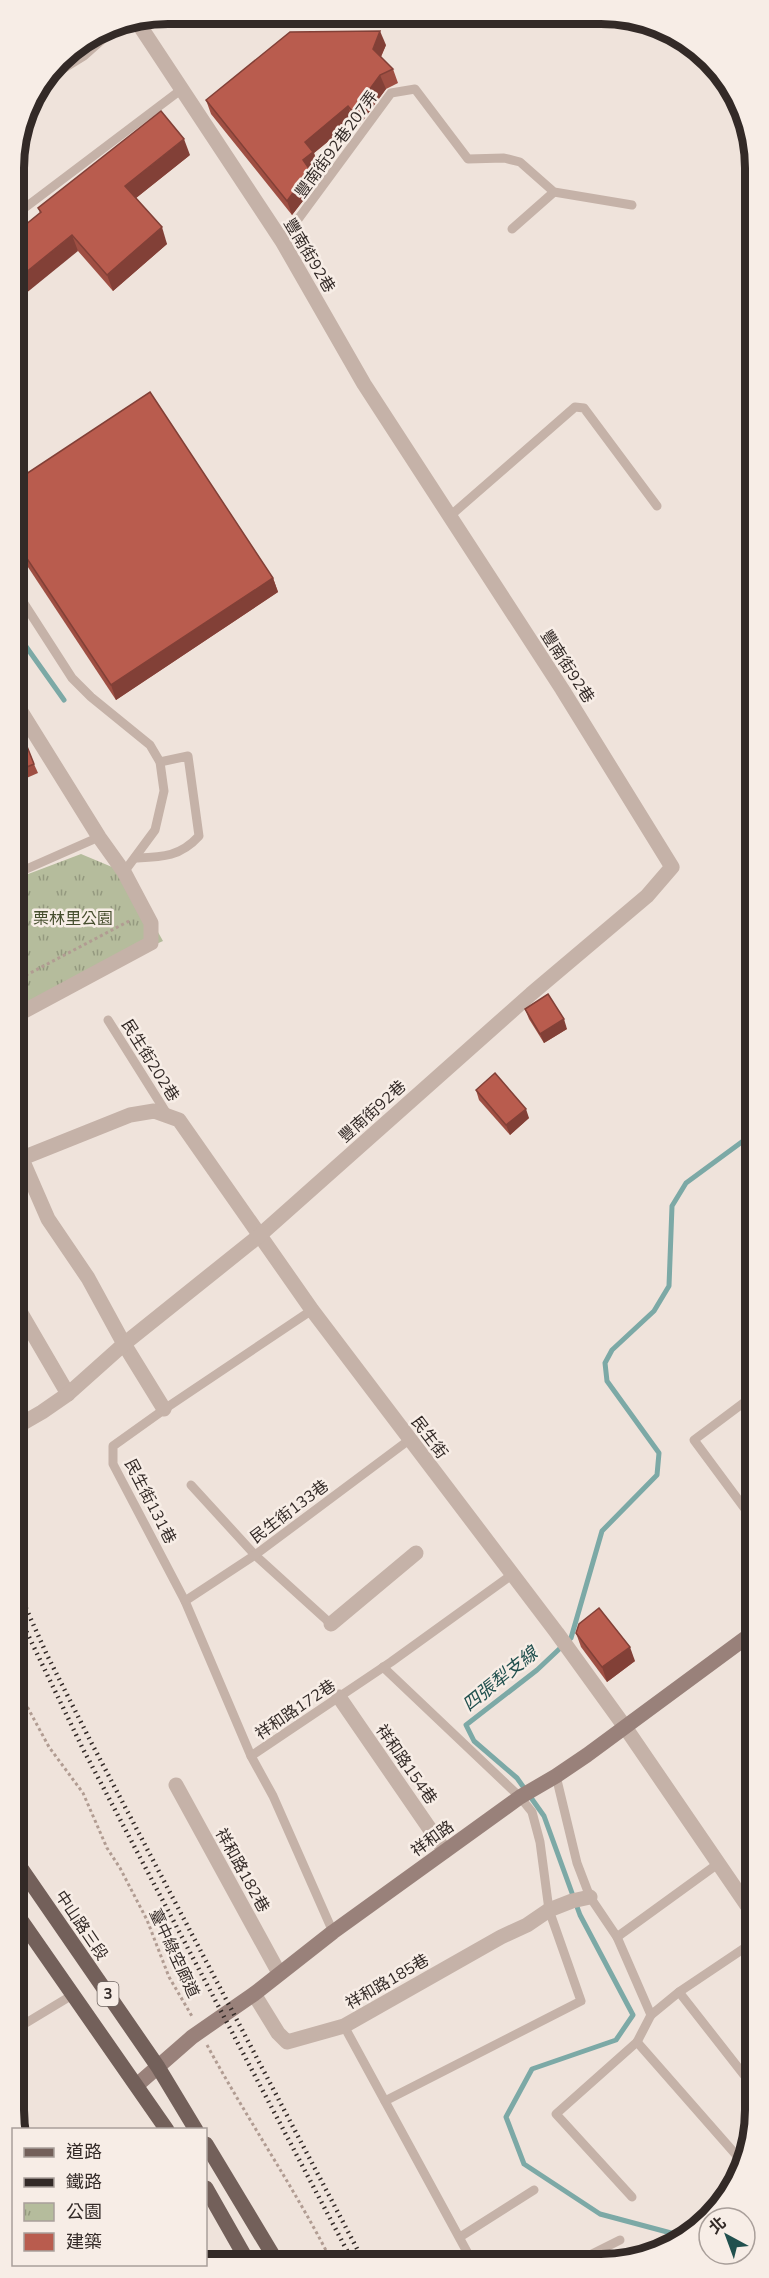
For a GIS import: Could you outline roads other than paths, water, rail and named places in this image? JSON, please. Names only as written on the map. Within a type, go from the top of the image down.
[{"type":"main road","name":"中山路三段","points":[[24,1873],[158,2067],[195,2128]]},
{"type":"main road","name":"3","points":[[24,1924],[166,2128]]},
{"type":"main road","points":[[207,2146],[272,2254]]},
{"type":"main road","points":[[207,2190],[243,2254]]},
{"type":"street","name":"豐南街92巷","points":[[141,27],[282,242],[364,384],[556,679],[672,867],[647,896],[531,994],[260,1235]]},
{"type":"street","points":[[24,719],[99,837],[124,872],[151,923],[151,943],[24,1011]]},
{"type":"street","points":[[24,1157],[130,1115],[154,1111],[169,1116]]},
{"type":"street","name":"民生街","points":[[169,1116],[179,1120],[312,1310],[558,1634],[745,1902]]},
{"type":"street","points":[[24,1171],[48,1219],[88,1278],[123,1344],[164,1409]]},
{"type":"street","points":[[24,1422],[68,1394],[123,1344],[260,1235]]},
{"type":"street","points":[[24,1318],[68,1394]]},
{"type":"street","points":[[331,1624],[416,1553]]},
{"type":"street","name":"祥和路","points":[[137,2085],[200,2031],[254,1994],[333,1932],[520,1797],[556,1776],[625,1727],[745,1638]]},
{"type":"street","name":"祥和路154巷","points":[[339,1697],[445,1851]]},
{"type":"street","name":"祥和路182巷","points":[[176,1785],[279,1973]]},
{"type":"street","name":"祥和路185巷","points":[[254,1994],[278,2033],[287,2042],[344,2026],[501,1937],[527,1925],[549,1910],[572,1900],[590,1897]]},
{"type":"lane","points":[[64,68],[84,56],[101,40]]},
{"type":"lane","points":[[24,208],[182,89]]},
{"type":"lane","name":"豐南街92巷207弄","points":[[282,242],[391,93],[415,89],[468,159],[504,158],[520,162],[554,192]]},
{"type":"lane","points":[[512,229],[554,192],[632,205]]},
{"type":"lane","points":[[450,516],[575,406],[584,408],[657,506]]},
{"type":"lane","points":[[24,604],[72,678],[91,697],[150,744],[160,762],[164,791],[155,830],[124,872]]},
{"type":"lane","points":[[135,858],[163,857],[188,848],[199,836],[188,756],[160,762]]},
{"type":"lane","points":[[24,870],[99,837]]},
{"type":"lane","name":"民生街202巷","points":[[108,1020],[169,1116]]},
{"type":"lane","name":"民生街131巷","points":[[251,1756],[185,1601],[113,1464],[112,1446],[312,1310]]},
{"type":"lane","points":[[745,1402],[694,1440],[745,1509]]},
{"type":"lane","name":"民生街133巷","points":[[185,1601],[255,1555],[409,1440]]},
{"type":"lane","points":[[191,1485],[255,1555],[331,1624]]},
{"type":"lane","name":"祥和路172巷","points":[[333,1932],[273,1796],[251,1756],[383,1667],[513,1574]]},
{"type":"lane","points":[[383,1667],[520,1797],[532,1812],[540,1842],[549,1910],[581,2001],[385,2101]]},
{"type":"lane","points":[[556,1776],[578,1863],[590,1897],[617,1937],[651,2015]]},
{"type":"lane","points":[[617,1937],[719,1863]]},
{"type":"lane","points":[[632,2197],[556,2114],[637,2042],[651,2015],[679,1992],[745,1948]]},
{"type":"lane","points":[[679,1992],[745,2076]]},
{"type":"lane","points":[[24,2024],[74,1994]]},
{"type":"lane","points":[[344,2026],[468,2254]]},
{"type":"lane","points":[[637,2042],[737,2156]]},
{"type":"lane","points":[[460,2237],[534,2190]]},
{"type":"lane","points":[[592,2254],[620,2240]]},
{"type":"waterway","points":[[24,644],[64,700]]},
{"type":"waterway","name":"四張犁支線","points":[[675,2234],[600,2214],[524,2164],[506,2117],[532,2069],[616,2040],[633,2015],[580,1915],[544,1816],[517,1778],[474,1741],[466,1725],[537,1670],[571,1638],[602,1531],[657,1475],[659,1453],[607,1381],[605,1363],[612,1350],[654,1311],[669,1286],[672,1206],[686,1183],[745,1140]]},
{"type":"railway","points":[[24,1604],[92,1744],[360,2254]]},
{"type":"railway","points":[[24,1627],[83,1749],[349,2254]]},
{"type":"park label","name":"栗林里公園","points":[[73,918]]}]
